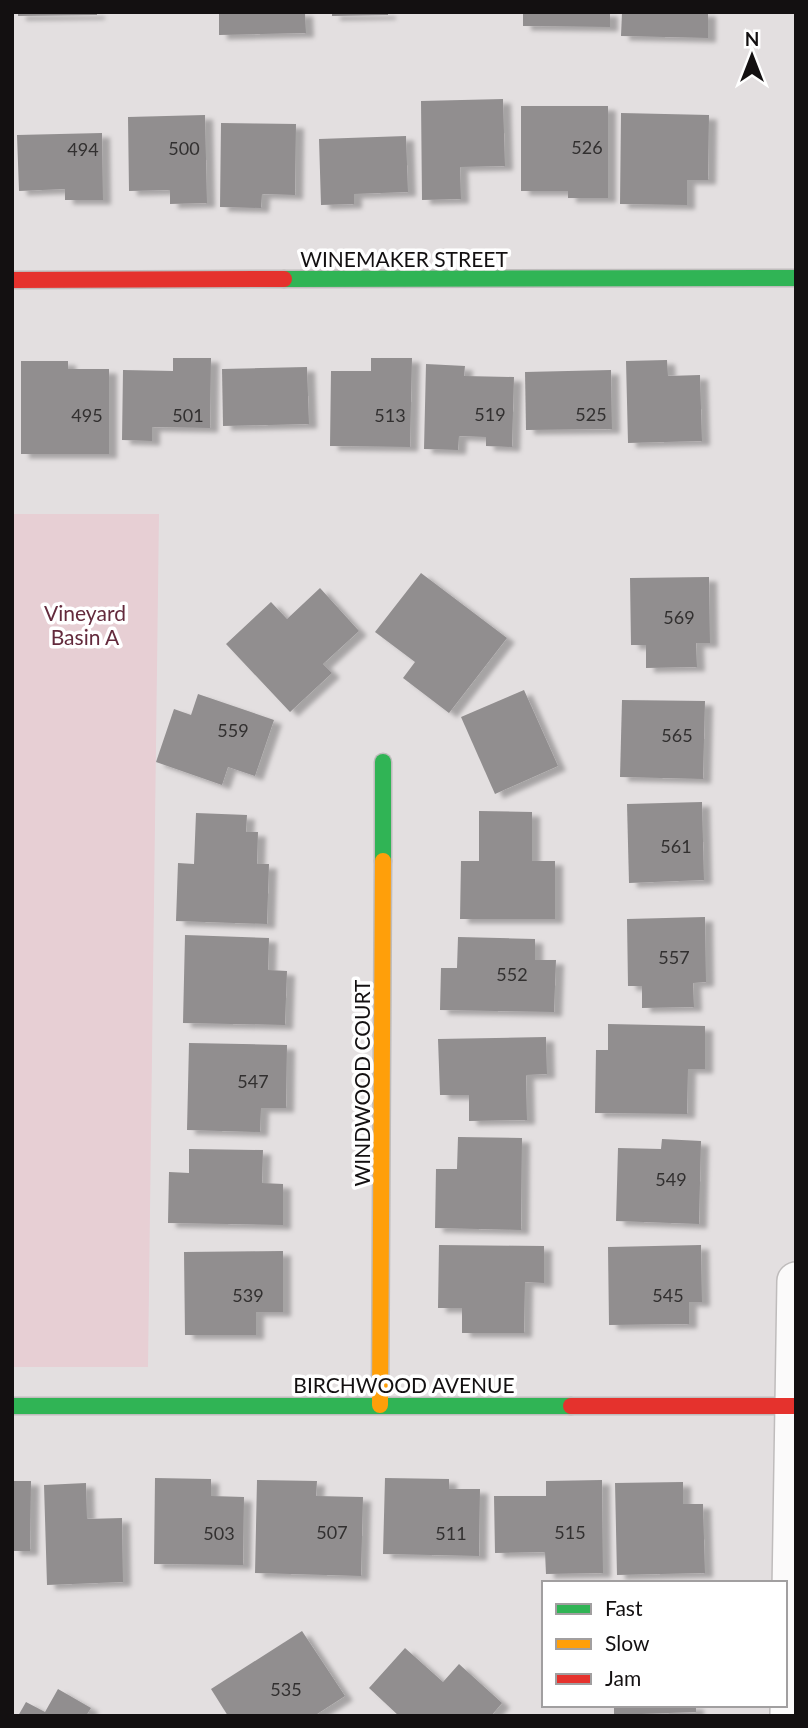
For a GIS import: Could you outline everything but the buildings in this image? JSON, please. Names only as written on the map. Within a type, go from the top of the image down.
[{"type":"street","name":"WINEMAKER STREET","points":[[12,280],[796,278]]},
{"type":"street","name":"WINDWOOD COURT","points":[[380,1405],[383,762]]},
{"type":"street","points":[[789,1716],[796,1281]]},
{"type":"street","name":"BIRCHWOOD AVENUE","points":[[12,1406],[795,1406]]},
{"type":"green space","name":"Vineyard Basin A","points":[[12,514],[159,514],[148,1367],[12,1367]]},
{"type":"traffic: fast","points":[[284,279],[796,278]]},
{"type":"traffic: fast","points":[[383,762],[383,861]]},
{"type":"traffic: fast","points":[[12,1406],[571,1406]]},
{"type":"traffic: slow","points":[[380,1405],[383,861]]},
{"type":"traffic: jam","points":[[12,280],[284,279]]},
{"type":"traffic: jam","points":[[571,1406],[796,1406]]}]
